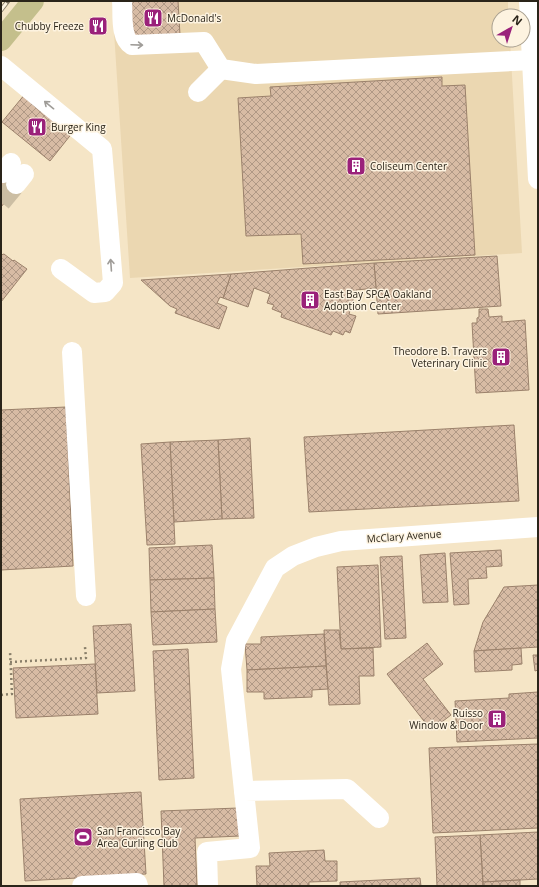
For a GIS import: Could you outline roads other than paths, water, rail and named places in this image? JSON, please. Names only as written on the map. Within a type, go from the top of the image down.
[{"type":"main road","points":[[2,36],[33,1]]},
{"type":"street","points":[[122,1],[124,37],[132,45],[204,42],[221,69],[256,74],[532,60]]},
{"type":"street","points":[[529,1],[532,60],[536,98],[538,179]]},
{"type":"street","points":[[1,66],[102,148],[113,283],[105,292],[94,293],[61,269]]},
{"type":"street","points":[[198,92],[221,69]]},
{"type":"street","points":[[72,352],[86,596]]},
{"type":"street","name":"McClary Avenue","points":[[244,791],[231,668],[236,641],[275,568],[293,556],[316,547],[341,541],[538,527]]},
{"type":"street","points":[[208,886],[207,852],[250,848],[244,791],[347,788],[379,818]]},
{"type":"street","points":[[82,886],[137,882],[138,886]]},
{"type":"tunnel","points":[[1,202],[16,184]]},
{"type":"railway","points":[[1,10],[8,1]]},
{"type":"place","name":"McDonald's","points":[[153,18]]},
{"type":"place","name":"Chubby Freeze","points":[[98,26]]},
{"type":"place","name":"Burger King","points":[[37,127]]},
{"type":"place","name":"Coliseum Center","points":[[356,166]]},
{"type":"place","name":"East Bay SPCA Oakland Adoption Center","points":[[310,300]]},
{"type":"place","name":"Theodore B. Travers Veterinary Clinic","points":[[501,357]]},
{"type":"place","name":"Ruisso Window & Door","points":[[497,719]]},
{"type":"place","name":"San Francisco Bay Area Curling Club","points":[[83,837]]}]
